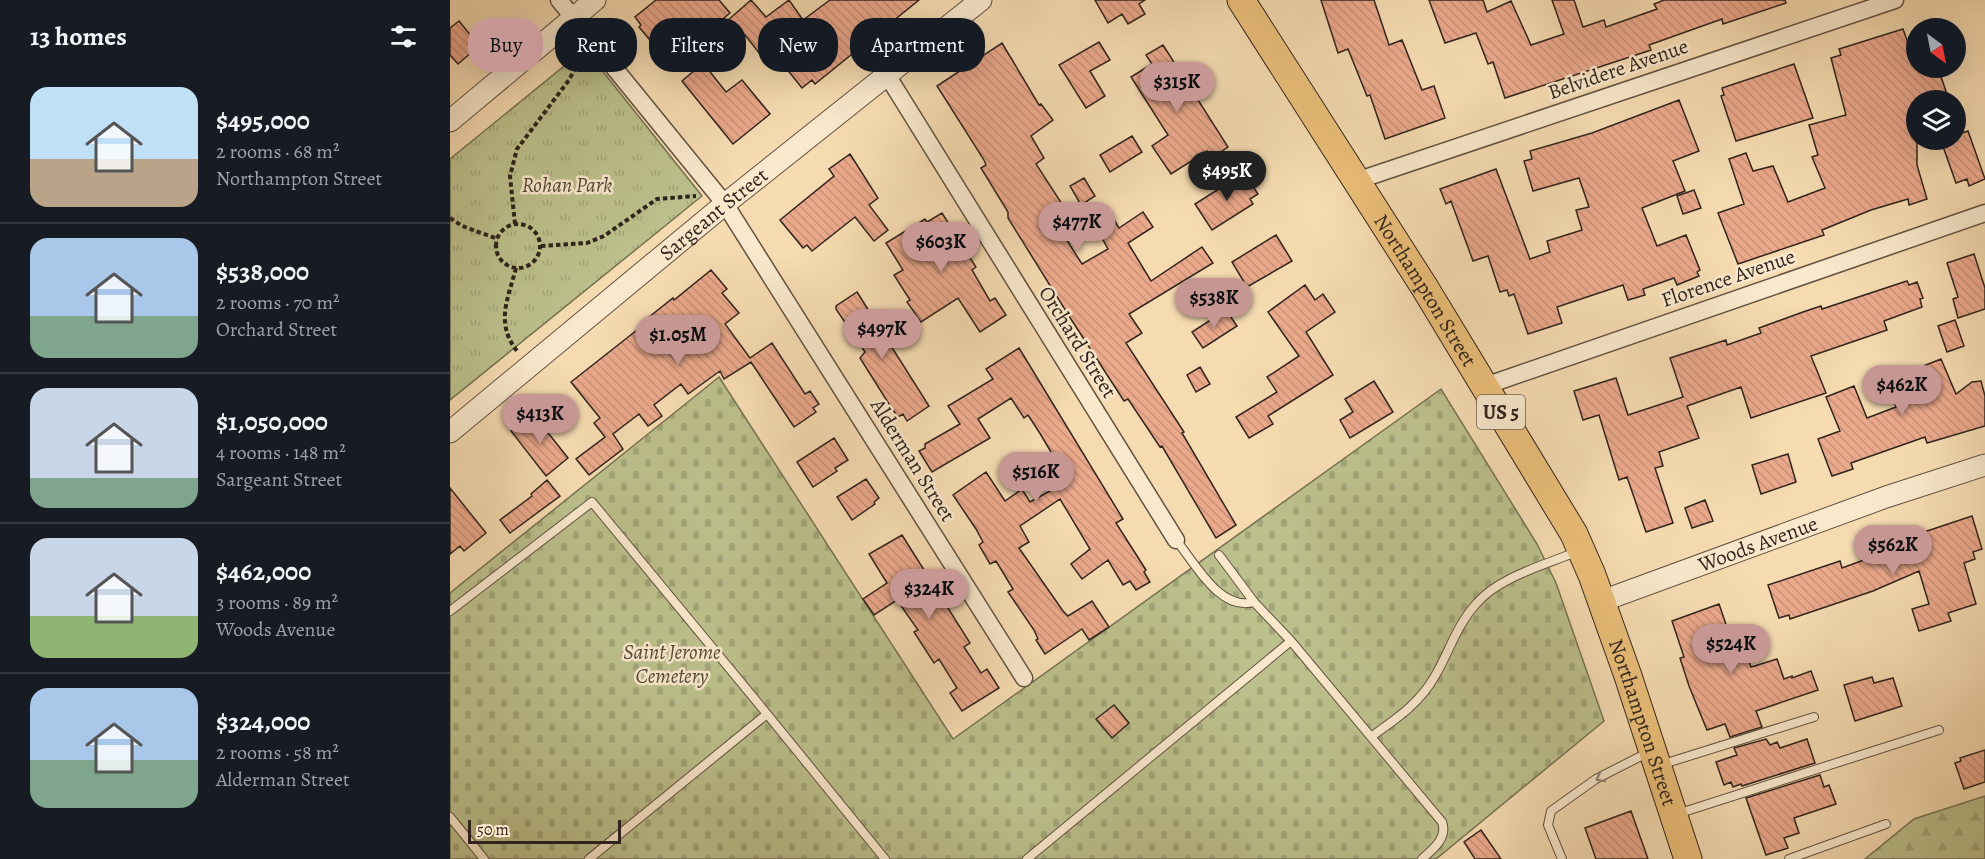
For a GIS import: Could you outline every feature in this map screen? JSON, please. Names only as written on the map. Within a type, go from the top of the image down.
[{"type":"main road","name":"Northampton Street","points":[[1241,0],[1485,386],[1581,549],[1602,602],[1688,859]]},
{"type":"street","name":"Alderman Street","points":[[559,0],[725,204],[1024,678]]},
{"type":"street","points":[[450,121],[595,0]]},
{"type":"street","name":"Sargeant Street","points":[[450,432],[725,204],[981,0]]},
{"type":"street","name":"Belvidere Avenue","points":[[1356,181],[1895,0]]},
{"type":"street","name":"Orchard Street","points":[[886,75],[1176,540]]},
{"type":"street","name":"Florence Avenue","points":[[1485,386],[1985,213]]},
{"type":"street","name":"Woods Avenue","points":[[1602,602],[1886,497],[1985,465]]},
{"type":"lane","points":[[450,611],[592,502],[885,859]]},
{"type":"lane","points":[[1176,540],[1222,596],[1232,602],[1245,605],[1254,602]]},
{"type":"lane","points":[[1372,736],[1403,714],[1427,690],[1454,637],[1477,603],[1510,580],[1581,549]]},
{"type":"lane","points":[[1219,555],[1254,602],[1291,641],[1372,736],[1444,826],[1440,840],[1422,859]]},
{"type":"lane","points":[[1027,859],[1291,641]]},
{"type":"lane","points":[[589,859],[767,714]]},
{"type":"lane","points":[[1562,859],[1548,825],[1551,811],[1596,779],[1655,759],[1814,717]]},
{"type":"lane","points":[[1673,815],[1940,730]]},
{"type":"lane","points":[[450,817],[484,859]]},
{"type":"lane","points":[[1789,859],[1886,824]]},
{"type":"path","points":[[515,224],[510,176],[517,149],[569,80],[585,49],[574,17]]},
{"type":"path","points":[[541,246],[580,244],[596,240],[662,198],[702,196],[725,204]]},
{"type":"path","points":[[450,218],[462,226],[498,239]]},
{"type":"path","points":[[515,224],[524,224],[535,230],[541,246],[534,262],[516,268],[506,264],[496,249],[503,230],[515,224]]},
{"type":"path","points":[[516,268],[504,328],[509,340],[528,366]]},
{"type":"green space","name":"Rohan Park","points":[[557,72],[603,72],[702,196],[450,400],[450,159]]},
{"type":"green space","name":"Saint Jerome Cemetery","points":[[719,377],[953,739],[1441,389],[1537,544],[1556,583],[1604,721],[1436,859],[450,859],[450,593]]},
{"type":"green space","points":[[1985,796],[1985,859],[1865,859],[1914,819]]},
{"type":"building","points":[[656,0],[719,0],[730,13],[724,18],[649,18],[649,39],[639,27],[641,25],[635,17]]},
{"type":"building","points":[[751,0],[766,17],[789,0],[802,18],[758,18],[758,51],[746,36],[746,18],[730,18]]},
{"type":"building","points":[[830,0],[919,0],[897,18],[850,18],[850,56],[838,65],[838,18],[806,18]]},
{"type":"building","points":[[1095,0],[1145,0],[1139,4],[1145,14],[1128,24],[1122,14],[1108,23]]},
{"type":"building","points":[[1321,0],[1374,0],[1389,45],[1402,40],[1422,90],[1434,86],[1445,118],[1385,139],[1370,95],[1367,96],[1348,49],[1338,53]]},
{"type":"building","points":[[1429,0],[1483,0],[1487,12],[1511,1],[1531,45],[1564,34],[1552,0],[1574,0],[1583,27],[1604,20],[1606,27],[1657,9],[1654,4],[1664,0],[1785,0],[1786,3],[1723,24],[1722,19],[1649,45],[1651,50],[1505,98],[1493,62],[1488,64],[1476,33],[1445,43]]},
{"type":"building","points":[[459,21],[468,32],[468,55],[458,64],[450,55],[450,28]]},
{"type":"building","points":[[1903,29],[1906,37],[1906,78],[1941,78],[1946,90],[1906,90],[1906,150],[1917,150],[1917,165],[1927,199],[1909,205],[1908,199],[1871,210],[1822,230],[1824,235],[1738,264],[1718,213],[1744,204],[1729,159],[1746,153],[1753,171],[1773,166],[1788,202],[1825,188],[1812,157],[1818,155],[1809,125],[1846,115],[1831,58],[1841,55],[1839,49]]},
{"type":"building","points":[[1099,42],[1110,60],[1090,71],[1105,96],[1086,108],[1059,65]]},
{"type":"building","points":[[1002,43],[1039,105],[1041,104],[1053,120],[1031,136],[1044,158],[1036,164],[1062,204],[1049,212],[1082,264],[1108,249],[1093,222],[1110,212],[1119,228],[1143,212],[1153,227],[1128,243],[1151,281],[1202,247],[1213,263],[1129,314],[1142,333],[1126,343],[1184,432],[1182,433],[1236,525],[1216,538],[1162,446],[1160,447],[1128,399],[1124,401],[1008,218],[1008,212],[981,168],[986,165],[984,160],[937,86],[958,72],[985,72],[985,54]]},
{"type":"building","points":[[1163,45],[1228,147],[1212,158],[1207,151],[1171,174],[1152,146],[1168,135],[1131,77],[1152,64],[1146,55]]},
{"type":"building","points":[[1794,64],[1813,118],[1736,141],[1721,96],[1724,95],[1722,88]]},
{"type":"building","points":[[692,72],[710,72],[726,92],[742,80],[770,114],[733,144],[682,81]]},
{"type":"building","points":[[789,72],[830,72],[815,84],[812,80],[802,88]]},
{"type":"building","points":[[1679,100],[1699,151],[1673,161],[1685,191],[1642,208],[1657,246],[1686,235],[1700,270],[1697,272],[1699,276],[1677,285],[1674,278],[1643,289],[1645,295],[1628,300],[1623,285],[1557,307],[1562,323],[1528,334],[1514,294],[1509,296],[1507,290],[1500,292],[1488,256],[1473,261],[1451,201],[1446,204],[1440,189],[1496,169],[1530,259],[1550,252],[1547,241],[1582,230],[1576,210],[1589,207],[1579,178],[1533,191],[1524,161],[1532,159],[1530,151],[1592,133]]},
{"type":"building","points":[[1968,131],[1985,179],[1969,186],[1967,179],[1956,183],[1944,150],[1966,150],[1966,132]]},
{"type":"building","points":[[1132,136],[1142,152],[1110,172],[1100,155]]},
{"type":"building","points":[[850,154],[878,198],[869,205],[888,230],[874,241],[855,217],[812,251],[807,245],[803,248],[780,220],[834,176],[829,169]]},
{"type":"building","points":[[1244,173],[1258,194],[1250,199],[1253,204],[1212,230],[1195,204]]},
{"type":"building","points":[[1084,178],[1095,196],[1081,205],[1070,186]]},
{"type":"building","points":[[1694,190],[1701,208],[1683,214],[1677,196]]},
{"type":"building","points":[[942,213],[976,267],[972,270],[990,301],[995,298],[1006,315],[980,332],[958,298],[921,322],[907,302],[910,300],[894,275],[903,270],[886,243],[925,219],[927,222]]},
{"type":"building","points":[[1276,235],[1292,261],[1247,287],[1232,262]]},
{"type":"building","points":[[1974,254],[1985,288],[1985,309],[1958,318],[1953,299],[1958,297],[1947,263]]},
{"type":"building","points":[[711,270],[727,289],[722,293],[739,313],[725,324],[750,358],[772,343],[805,394],[810,391],[819,404],[813,408],[816,412],[794,427],[751,362],[724,379],[720,371],[688,394],[681,384],[654,405],[662,416],[648,426],[639,414],[613,434],[623,449],[589,475],[576,459],[605,437],[594,423],[600,418],[571,382],[651,319],[649,317]]},
{"type":"building","points":[[1907,281],[1909,285],[1917,282],[1923,298],[1920,299],[1922,307],[1884,321],[1887,330],[1811,356],[1826,393],[1751,418],[1741,387],[1687,406],[1699,438],[1659,452],[1663,466],[1655,468],[1673,523],[1646,532],[1627,477],[1619,480],[1599,415],[1583,420],[1574,391],[1616,378],[1628,415],[1683,397],[1670,358],[1726,340],[1727,345],[1761,333],[1759,328],[1803,312],[1821,306],[1822,309]]},
{"type":"building","points":[[1305,285],[1315,300],[1323,294],[1335,312],[1306,332],[1333,375],[1268,416],[1273,424],[1249,438],[1236,417],[1277,392],[1267,377],[1299,356],[1268,312]]},
{"type":"building","points":[[857,292],[929,406],[907,421],[903,414],[898,417],[889,404],[860,358],[865,352],[836,309],[836,306]]},
{"type":"building","points":[[1226,310],[1237,326],[1203,348],[1192,332]]},
{"type":"building","points":[[1955,320],[1964,346],[1947,352],[1938,326]]},
{"type":"building","points":[[1019,348],[1123,519],[1116,523],[1146,570],[1144,572],[1150,582],[1136,590],[1130,581],[1123,585],[1108,560],[1082,579],[1071,564],[1090,549],[1060,499],[1020,526],[1029,542],[1019,548],[1063,611],[1068,616],[1092,601],[1109,627],[1089,640],[1082,629],[1045,654],[1036,640],[1038,639],[1034,630],[1008,592],[1013,589],[996,561],[990,564],[979,545],[983,542],[953,495],[986,472],[1005,501],[1022,489],[1030,502],[1068,481],[1041,435],[1028,415],[1024,418],[1011,398],[978,419],[990,438],[932,472],[919,451],[925,448],[925,444],[960,424],[948,406],[993,379],[986,369]]},
{"type":"building","points":[[1941,359],[1956,394],[1972,382],[1981,381],[1985,396],[1985,426],[1927,443],[1925,437],[1851,463],[1853,469],[1832,476],[1818,439],[1840,431],[1826,397],[1854,386],[1867,418],[1896,407],[1886,376],[1902,371],[1903,374]]},
{"type":"building","points":[[1200,367],[1210,384],[1196,392],[1187,375]]},
{"type":"building","points":[[1374,381],[1393,412],[1350,438],[1340,420],[1353,412],[1345,399]]},
{"type":"building","points":[[533,414],[568,458],[546,476],[511,431]]},
{"type":"building","points":[[834,438],[848,460],[835,468],[837,471],[813,487],[797,462]]},
{"type":"building","points":[[1788,454],[1796,482],[1761,494],[1752,465]]},
{"type":"building","points":[[866,479],[879,498],[874,502],[875,504],[852,520],[837,497]]},
{"type":"building","points":[[547,480],[560,496],[510,533],[500,520],[532,496],[531,494]]},
{"type":"building","points":[[450,488],[486,533],[464,551],[460,546],[450,554]]},
{"type":"building","points":[[1705,500],[1713,521],[1692,528],[1685,508]]},
{"type":"building","points":[[1972,516],[1982,549],[1973,552],[1975,559],[1964,563],[1976,604],[1948,613],[1951,621],[1919,631],[1912,609],[1929,604],[1919,571],[1873,591],[1790,619],[1789,615],[1779,618],[1768,585],[1840,561],[1842,568],[1902,546],[1900,540]]},
{"type":"building","points":[[902,535],[970,643],[964,647],[981,673],[987,669],[999,688],[962,711],[950,693],[957,688],[939,659],[934,663],[914,632],[918,630],[897,600],[874,615],[863,599],[887,583],[869,554]]},
{"type":"building","points":[[1719,604],[1732,642],[1737,640],[1740,652],[1745,650],[1751,667],[1777,659],[1784,679],[1811,671],[1818,690],[1756,711],[1762,727],[1730,737],[1725,724],[1707,730],[1680,658],[1684,657],[1672,621]]},
{"type":"building","points":[[1872,677],[1874,683],[1893,678],[1902,706],[1855,721],[1844,685]]},
{"type":"building","points":[[1114,705],[1129,723],[1112,738],[1096,719]]},
{"type":"building","points":[[1766,739],[1770,745],[1777,742],[1780,748],[1807,739],[1815,763],[1742,786],[1741,784],[1733,787],[1731,782],[1724,785],[1716,762],[1737,755],[1734,748]]},
{"type":"building","points":[[1985,750],[1985,782],[1964,789],[1955,763],[1961,761],[1960,758]]},
{"type":"building","points":[[1820,775],[1824,787],[1829,785],[1836,804],[1794,818],[1799,833],[1784,838],[1788,848],[1766,855],[1746,798]]},
{"type":"building","points":[[1631,811],[1648,859],[1596,859],[1585,828]]},
{"type":"building","points":[[1481,830],[1501,859],[1475,859],[1464,842]]}]
